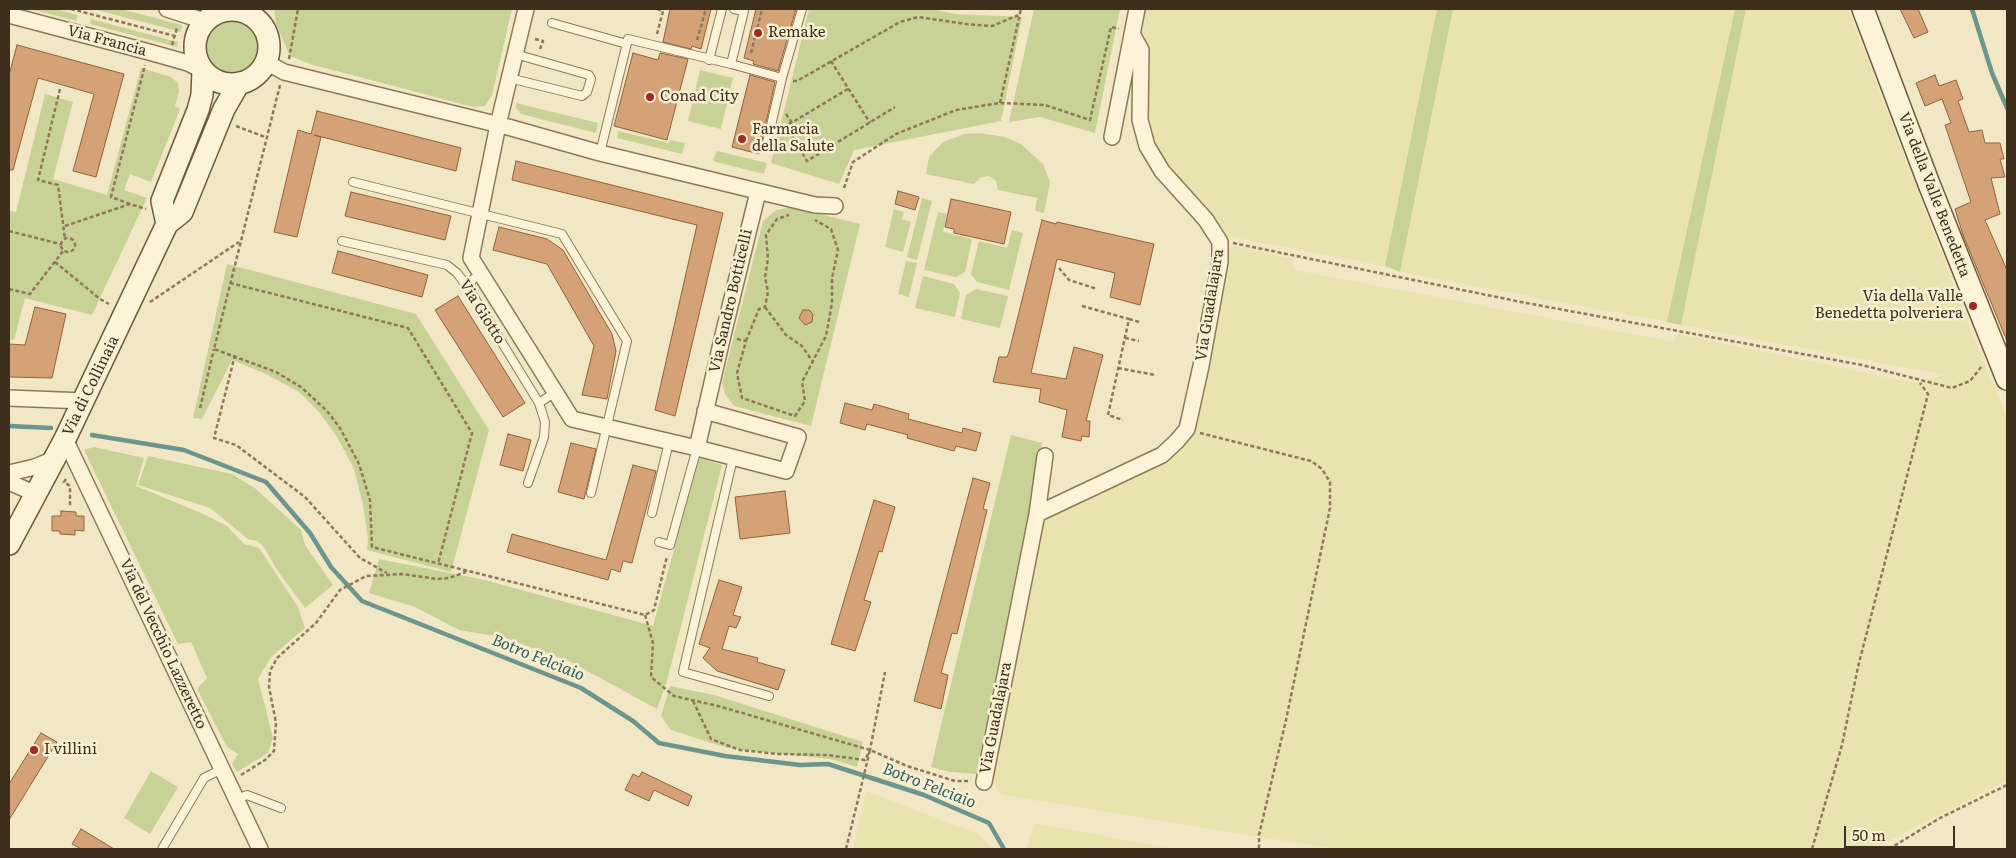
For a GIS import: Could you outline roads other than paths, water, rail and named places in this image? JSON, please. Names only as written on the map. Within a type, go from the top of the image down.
[{"type":"street","points":[[166,9],[213,14],[239,10],[257,16],[268,41],[275,67]]},
{"type":"street","name":"Via Giotto","points":[[526,9],[498,125],[471,258],[572,419],[697,448]]},
{"type":"street","points":[[1112,138],[1137,9]]},
{"type":"street","name":"Via della Valle Benedetta","points":[[1863,9],[2007,380]]},
{"type":"street","points":[[167,224],[162,201],[198,110],[202,95],[203,71],[196,52],[195,41],[213,14]]},
{"type":"street","name":"Via Francia","points":[[9,17],[149,52],[188,63],[203,71]]},
{"type":"street","name":"Via Guadalajara","points":[[1037,514],[1162,455],[1187,429],[1201,366],[1220,262],[1220,242],[1206,220],[1162,171],[1147,146],[1140,120],[1142,50],[1132,34]]},
{"type":"street","points":[[203,71],[220,82],[239,83],[258,72],[275,67],[600,153],[758,192],[813,211],[835,206]]},
{"type":"street","name":"Via di Collinaia","points":[[9,544],[36,494],[61,467],[65,439],[167,224],[182,212],[224,109],[239,83]]},
{"type":"street","name":"Via Sandro Botticelli","points":[[697,448],[705,410],[728,337],[758,192]]},
{"type":"street","points":[[9,398],[84,401]]},
{"type":"street","points":[[697,448],[786,471],[798,437],[705,410]]},
{"type":"street","name":"Via del Vecchio Lazzeretto","points":[[65,439],[260,849]]},
{"type":"street","name":"Via Guadalajara","points":[[984,782],[1037,514],[1046,456]]},
{"type":"street","points":[[9,474],[35,468],[61,467]]},
{"type":"street","points":[[9,482],[36,494]]},
{"type":"lane","points":[[709,60],[722,9]]},
{"type":"lane","points":[[731,64],[744,12],[734,9]]},
{"type":"lane","points":[[766,147],[782,78],[802,9]]},
{"type":"lane","points":[[552,23],[626,44]]},
{"type":"lane","points":[[600,153],[628,39],[782,78]]},
{"type":"lane","points":[[509,78],[582,96],[587,92],[591,79],[589,75],[515,54]]},
{"type":"lane","points":[[353,182],[562,234],[628,342],[591,493]]},
{"type":"lane","name":"Via Giotto","points":[[342,241],[442,263],[457,273],[469,289],[539,403],[545,422],[544,436],[528,483]]},
{"type":"lane","points":[[469,289],[472,280],[481,274]]},
{"type":"lane","points":[[539,403],[554,393]]},
{"type":"lane","points":[[652,513],[669,442]]},
{"type":"lane","points":[[668,554],[697,448]]},
{"type":"lane","points":[[733,458],[683,672],[768,696]]},
{"type":"lane","points":[[659,542],[670,544]]},
{"type":"lane","points":[[162,849],[204,778],[226,776]]},
{"type":"lane","points":[[237,799],[247,795],[282,808]]},
{"type":"waterway","points":[[1972,9],[1992,73],[2007,108]]},
{"type":"waterway","name":"Botro Felciaio","points":[[9,426],[51,428]]},
{"type":"waterway","name":"Botro Felciaio","points":[[92,435],[184,450],[266,482],[310,533],[331,567],[362,601],[581,688],[633,721],[659,743],[725,756],[800,765],[828,764],[924,795],[989,823],[1004,849]]},
{"type":"place","name":"Remake","points":[[758,33]]},
{"type":"place","name":"Conad City","points":[[650,97]]},
{"type":"place","name":"Farmacia della Salute","points":[[742,139]]},
{"type":"place","name":"Via della Valle Benedetta polveriera","points":[[1973,306]]},
{"type":"place","name":"I villini","points":[[34,750]]}]
